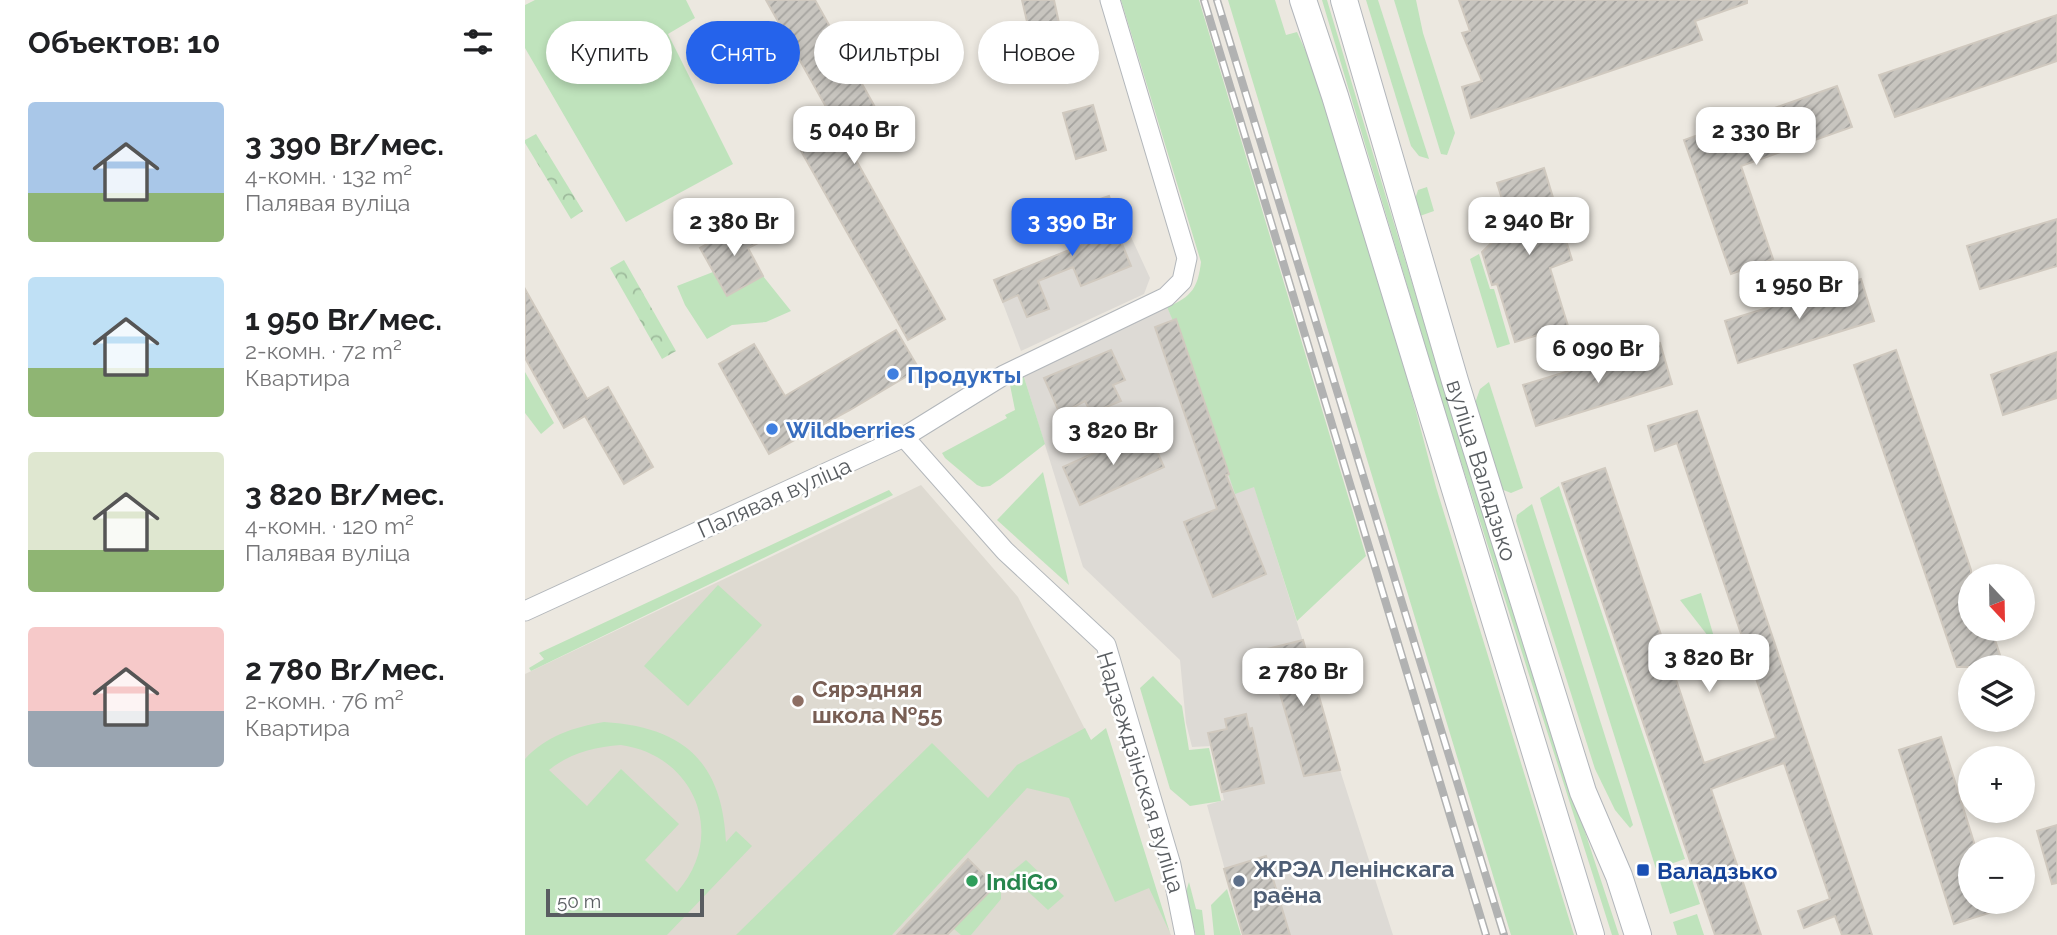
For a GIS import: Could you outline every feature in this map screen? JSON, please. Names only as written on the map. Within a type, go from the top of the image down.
[{"type":"main road","name":"вуліца Валадзько","points":[[1303,0],[1335,96],[1591,935]]},
{"type":"main road","name":"вуліца Валадзько","points":[[1344,0],[1455,381],[1583,792],[1619,876],[1639,935]]},
{"type":"street","name":"Палявая вуліца","points":[[525,611],[904,437],[1004,375],[1167,297],[1182,281],[1187,258],[1109,0]]},
{"type":"street","name":"Надзеждзінская вуліца","points":[[904,437],[1005,551],[1106,645],[1171,865],[1185,935]]},
{"type":"shaded area","points":[[1126,226],[1150,278],[1144,294],[1021,351],[994,280]]},
{"type":"shaded area","points":[[1167,307],[1173,320],[1176,319],[1235,493],[1254,486],[1393,935],[1243,935],[1207,805],[1224,800],[1211,746],[1192,747],[1186,723],[1180,660],[1083,567],[1023,374]]},
{"type":"shaded area","name":"Сярэдняя школа №55","points":[[921,485],[1018,597],[1091,741],[1171,935],[525,935],[525,674]]},
{"type":"green space","points":[[535,0],[686,0],[695,18],[672,32],[672,21],[546,21],[546,84],[672,84],[672,42],[686,70],[686,84],[693,84],[733,164],[626,222],[525,48],[525,5]]},
{"type":"green space","points":[[1121,0],[1199,0],[1366,556],[1297,621],[1254,487],[1235,494],[1176,320],[1173,321],[1167,307],[1188,295],[1196,285],[1201,262]]},
{"type":"green space","points":[[1228,0],[1275,0],[1286,35],[1297,32],[1323,89],[1380,275],[1436,487],[1574,935],[1511,935]]},
{"type":"green space","points":[[1322,0],[1327,0],[1469,469],[1619,935],[1612,935],[1442,402]]},
{"type":"green space","points":[[1366,0],[1378,0],[1429,159],[1419,156],[1411,146]]},
{"type":"green space","points":[[1394,0],[1416,0],[1423,33],[1455,133],[1447,155],[1441,154]]},
{"type":"green space","points":[[536,134],[583,211],[571,219],[525,143],[525,140]]},
{"type":"green space","points":[[1427,187],[1434,211],[1417,217],[1415,199],[1418,190]]},
{"type":"green space","points":[[1479,254],[1490,289],[1494,289],[1510,344],[1497,348],[1470,259]]},
{"type":"green space","points":[[624,260],[676,351],[662,359],[610,268]]},
{"type":"green space","points":[[713,272],[727,296],[763,276],[791,311],[766,322],[732,325],[707,339],[685,305],[677,286]]},
{"type":"green space","points":[[525,372],[554,423],[541,434],[525,413]]},
{"type":"green space","points":[[1023,374],[1045,444],[990,486],[982,487],[942,453],[1007,418],[1005,415],[1015,410],[1009,380]]},
{"type":"green space","points":[[1489,382],[1523,488],[1511,493],[1501,489],[1475,403],[1480,389]]},
{"type":"green space","points":[[1043,472],[1069,585],[997,520]]},
{"type":"green space","points":[[1559,486],[1685,859],[1656,869],[1540,498]]},
{"type":"green space","points":[[889,490],[893,495],[531,671],[529,668],[544,659],[539,653]]},
{"type":"green space","points":[[1532,504],[1633,825],[1630,828],[1615,810],[1595,769],[1516,521],[1517,515]]},
{"type":"green space","points":[[718,585],[762,625],[688,706],[644,666]]},
{"type":"green space","points":[[1701,593],[1714,637],[1708,636],[1680,600]]},
{"type":"green space","points":[[1153,676],[1182,706],[1189,750],[1209,748],[1221,801],[1190,806],[1170,789],[1140,688]]},
{"type":"green space","points":[[604,722],[632,725],[656,731],[693,754],[706,770],[716,790],[723,814],[726,842],[736,831],[752,846],[667,935],[525,935],[525,759],[551,739]],"holes":[[[621,745],[646,752],[668,764],[684,781],[695,801],[701,823],[700,846],[692,870],[677,892],[645,860],[679,824],[621,769],[587,806],[549,770],[574,755],[601,747]]]},
{"type":"green space","points":[[1085,728],[1091,740],[1106,728],[1170,933],[1149,888],[1115,902],[1069,798],[1027,788],[892,935],[736,935],[932,743],[988,798],[1017,765]]},
{"type":"green space","points":[[1026,860],[1064,896],[1048,910],[1009,874]]},
{"type":"green space","points":[[1688,868],[1700,904],[1670,914],[1659,878]]},
{"type":"green space","points":[[1189,882],[1196,909],[1202,910],[1205,935],[1196,935],[1185,895]]},
{"type":"green space","points":[[995,886],[1001,891],[1001,899],[971,935],[961,935],[953,928]]},
{"type":"green space","points":[[1227,889],[1241,935],[1214,935],[1211,905]]},
{"type":"green space","points":[[1697,914],[1704,935],[1677,935],[1673,922]]},
{"type":"building","points":[[766,0],[815,0],[827,21],[814,21],[814,84],[862,84],[884,123],[847,144],[945,319],[908,340],[801,151],[839,130],[800,61],[800,21],[778,21]]},
{"type":"building","points":[[1022,0],[1054,0],[1059,21],[1027,21]]},
{"type":"building","points":[[1459,0],[1747,0],[1747,3],[1695,21],[1702,40],[1471,118],[1462,87],[1482,81],[1462,33],[1470,31]]},
{"type":"building","points":[[2057,15],[2057,61],[1895,117],[1879,75]]},
{"type":"building","points":[[1837,86],[1852,127],[1741,166],[1773,259],[1731,274],[1684,140]]},
{"type":"building","points":[[1093,105],[1106,150],[1076,159],[1063,113]]},
{"type":"building","points":[[1544,168],[1572,260],[1550,268],[1568,326],[1515,342],[1497,284],[1492,285],[1482,252],[1510,225],[1497,183]]},
{"type":"building","points":[[1109,196],[1118,222],[1114,224],[1131,266],[1081,286],[1073,267],[1038,281],[1049,309],[1027,317],[1018,295],[1003,302],[994,280],[1082,245],[1070,209]]},
{"type":"building","points":[[2057,219],[2057,266],[1980,289],[1967,246]]},
{"type":"building","points":[[748,221],[760,242],[748,248],[763,276],[727,296],[700,248]]},
{"type":"building","points":[[1861,279],[1874,321],[1738,363],[1725,321]]},
{"type":"building","points":[[525,289],[587,399],[608,387],[653,467],[624,484],[585,416],[564,428],[525,358]]},
{"type":"building","points":[[1176,319],[1229,474],[1226,475],[1266,574],[1213,597],[1184,522],[1217,509],[1155,327]]},
{"type":"building","points":[[896,330],[919,369],[769,454],[719,364],[754,344],[785,396]]},
{"type":"building","points":[[1660,343],[1672,384],[1536,426],[1523,385]]},
{"type":"building","points":[[1111,350],[1125,380],[1113,385],[1121,401],[1091,413],[1085,401],[1060,414],[1044,378]]},
{"type":"building","points":[[1896,350],[1969,564],[1958,564],[1958,641],[1995,641],[2000,655],[1958,655],[1957,667],[1854,365]]},
{"type":"building","points":[[2057,352],[2057,398],[2003,415],[1991,375]]},
{"type":"building","points":[[1697,411],[1872,935],[1842,935],[1835,916],[1804,928],[1798,911],[1830,899],[1784,763],[1711,789],[1761,935],[1715,935],[1562,483],[1605,468],[1704,763],[1776,738],[1677,443],[1655,451],[1648,426]]},
{"type":"building","points":[[1147,429],[1164,467],[1080,505],[1063,467]]},
{"type":"building","points":[[1303,640],[1340,770],[1304,776],[1267,649]]},
{"type":"building","points":[[1246,714],[1249,729],[1252,728],[1264,783],[1222,792],[1208,733],[1227,729],[1225,719]]},
{"type":"building","points":[[1941,737],[1958,791],[1958,823],[1968,823],[1972,837],[1958,837],[1958,914],[1986,914],[1954,924],[1899,750]]},
{"type":"building","points":[[2057,825],[2057,883],[2052,884],[2037,831]]},
{"type":"building","points":[[1266,856],[1290,935],[1243,935],[1224,869]]},
{"type":"building","points":[[968,859],[995,886],[947,935],[897,935]]},
{"type":"railway","points":[[1204,0],[1486,935]]},
{"type":"railway","points":[[1217,0],[1504,935]]},
{"type":"place","name":"Продукты","points":[[893,374]]},
{"type":"place","name":"Wildberries","points":[[772,429]]},
{"type":"place","name":"Сярэдняя школа №55","points":[[798,701]]},
{"type":"place","name":"Валадзько","points":[[1643,870]]},
{"type":"place","name":"IndiGo","points":[[972,881]]},
{"type":"place","name":"ЖРЭА Ленінскага раёна","points":[[1239,881]]}]
